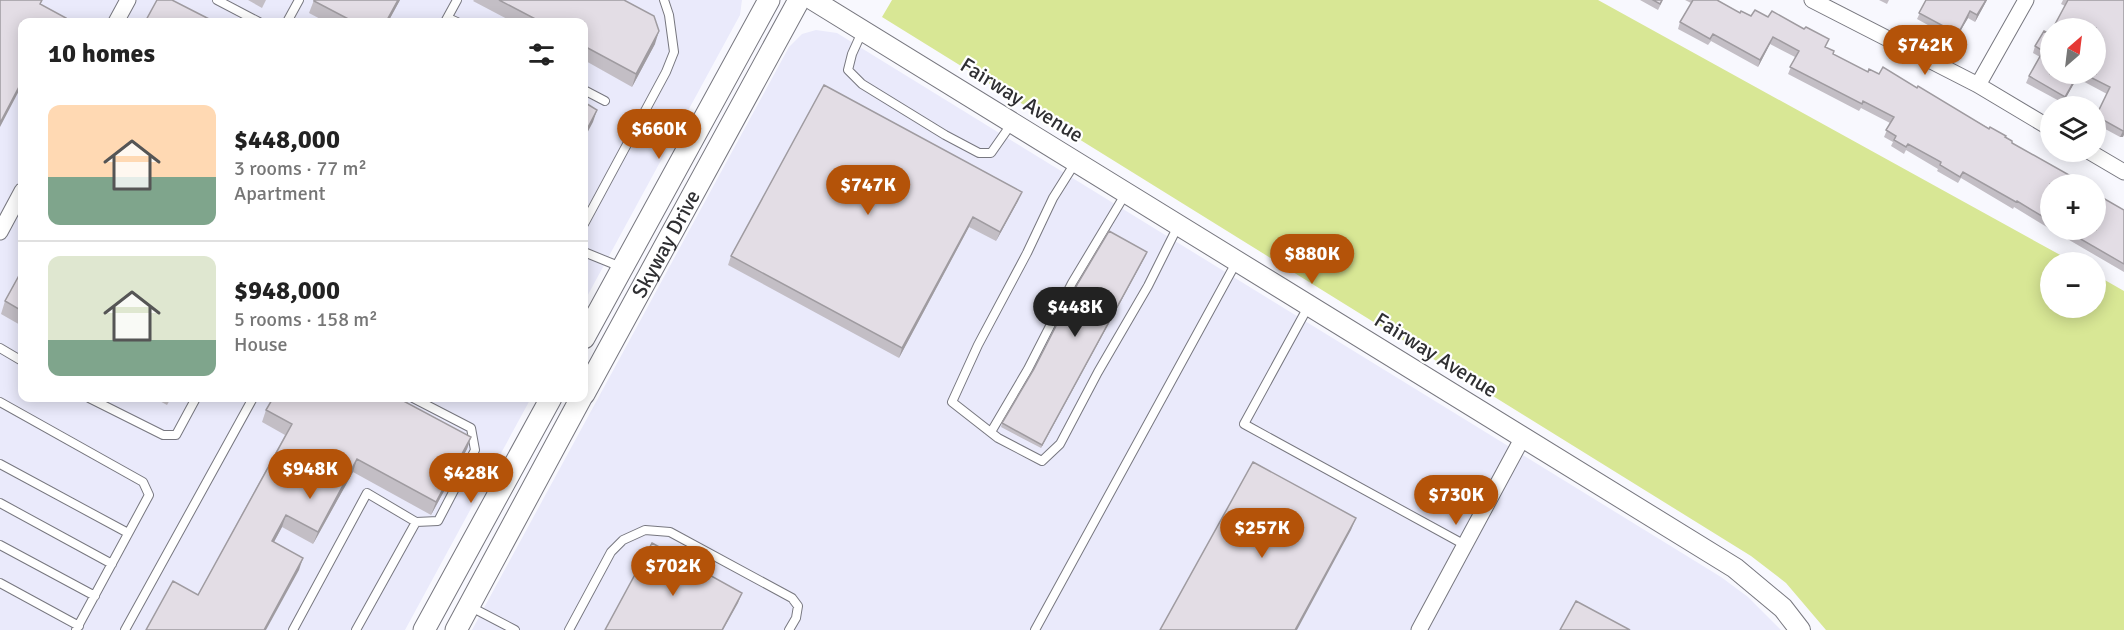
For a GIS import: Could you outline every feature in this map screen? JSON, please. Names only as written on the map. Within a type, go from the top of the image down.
[{"type":"main road","name":"Skyway Drive","points":[[588,331],[768,0]]},
{"type":"main road","name":"Skyway Drive","points":[[588,385],[799,0]]},
{"type":"main road","points":[[424,630],[549,402]]},
{"type":"main road","name":"Skyway Drive","points":[[456,630],[579,402]]},
{"type":"street","points":[[118,18],[128,0]]},
{"type":"street","name":"Fairway Avenue","points":[[813,0],[1735,568],[1783,608],[1800,630]]},
{"type":"street","points":[[1812,0],[1978,85],[2040,122]]},
{"type":"street","points":[[1978,85],[2026,0]]},
{"type":"street","points":[[2106,161],[2124,172]]},
{"type":"street","points":[[0,232],[18,199]]},
{"type":"street","points":[[1419,630],[1523,437]]},
{"type":"lane","points":[[218,0],[252,18]]},
{"type":"lane","points":[[289,18],[299,0]]},
{"type":"lane","points":[[447,18],[457,0]]},
{"type":"lane","points":[[588,217],[666,72],[674,52],[669,15],[664,0]]},
{"type":"lane","points":[[863,31],[852,54],[848,70],[871,89],[979,153],[991,153],[1012,123]]},
{"type":"lane","points":[[588,92],[605,101]]},
{"type":"lane","points":[[1076,162],[1053,198],[1027,254],[978,345],[952,402],[991,432],[1042,461],[1060,444],[1098,372],[1148,286],[1179,225]]},
{"type":"lane","points":[[991,432],[1028,369],[1072,283],[1126,193]]},
{"type":"lane","points":[[588,254],[622,268]]},
{"type":"lane","points":[[1035,630],[1238,261]]},
{"type":"lane","points":[[1309,305],[1244,424],[1465,545]]},
{"type":"lane","points":[[0,348],[18,359]]},
{"type":"lane","points":[[0,402],[143,482],[149,495],[77,628],[0,583]]},
{"type":"lane","points":[[97,402],[163,435],[176,435],[194,402]]},
{"type":"lane","points":[[125,630],[251,402]]},
{"type":"lane","points":[[293,630],[367,493],[416,522],[438,521],[475,450],[471,428],[421,402]]},
{"type":"lane","points":[[0,464],[128,533]]},
{"type":"lane","points":[[0,503],[112,564]]},
{"type":"lane","points":[[356,630],[416,522]]},
{"type":"lane","points":[[569,630],[611,552],[623,540],[645,530],[670,532],[792,598],[798,606],[796,618],[789,630]]},
{"type":"lane","points":[[0,545],[95,596]]},
{"type":"lane","points":[[469,606],[515,630]]},
{"type":"shaded area","points":[[0,0],[742,0],[740,15],[588,295],[588,18],[18,18],[18,402],[529,402],[405,630],[0,630]]},
{"type":"shaded area","points":[[816,30],[837,33],[1721,577],[1748,597],[1781,630],[472,630],[789,47],[802,34]]},
{"type":"green space","points":[[892,0],[1598,0],[2055,252],[2040,252],[2040,318],[2106,318],[2106,281],[2124,291],[2124,630],[1826,630],[1786,583],[1751,556],[882,17]]},
{"type":"building","points":[[0,0],[42,0],[40,4],[66,18],[18,18],[18,89],[0,123]]},
{"type":"building","points":[[157,0],[172,0],[207,18],[147,18]]},
{"type":"building","points":[[398,0],[388,18],[346,18],[314,1]]},
{"type":"building","points":[[499,0],[624,0],[654,16],[659,31],[636,74],[588,48],[588,18],[533,18]]},
{"type":"building","points":[[1693,0],[1717,0],[1740,13],[1741,11],[1751,16],[1755,10],[1768,17],[1772,11],[1804,29],[1806,27],[1829,39],[1825,47],[1834,51],[1833,54],[1868,72],[1869,69],[1879,74],[1883,67],[1989,129],[1990,127],[2006,136],[2012,143],[2040,159],[2040,162],[2046,162],[2067,174],[2040,174],[2040,215],[1963,172],[1960,177],[1940,165],[1941,162],[1908,144],[1906,147],[1894,140],[1896,136],[1886,130],[1894,117],[1863,101],[1862,104],[1790,67],[1799,51],[1773,37],[1760,60],[1713,34],[1710,39],[1680,22]]},
{"type":"building","points":[[1926,0],[1986,0],[1977,15],[1970,11],[1958,34],[1919,13]]},
{"type":"building","points":[[2068,0],[2124,0],[2124,131],[2106,122],[2106,96],[2110,87],[2104,84],[2106,84],[2106,18],[2058,18]]},
{"type":"building","points":[[2040,38],[2040,49],[2035,46]]},
{"type":"building","points":[[2040,56],[2040,82],[2029,76]]},
{"type":"building","points":[[2043,84],[2072,84],[2066,96]]},
{"type":"building","points":[[824,85],[1022,192],[1000,232],[973,217],[902,348],[731,256]]},
{"type":"building","points":[[588,104],[597,110],[588,127]]},
{"type":"building","points":[[2106,200],[2124,210],[2124,264],[2082,240],[2106,240]]},
{"type":"building","points":[[1109,231],[1147,252],[1042,445],[1002,423]]},
{"type":"building","points":[[18,277],[18,309],[5,301]]},
{"type":"building","points":[[271,402],[405,402],[471,437],[436,502],[357,459],[318,532],[286,515],[272,541],[303,558],[264,630],[146,630],[173,581],[198,595],[292,424],[266,410]]},
{"type":"building","points":[[1253,462],[1356,518],[1295,630],[1160,630]]},
{"type":"building","points":[[652,543],[742,593],[722,630],[605,630]]},
{"type":"building","points":[[1576,601],[1630,630],[1560,630]]}]
